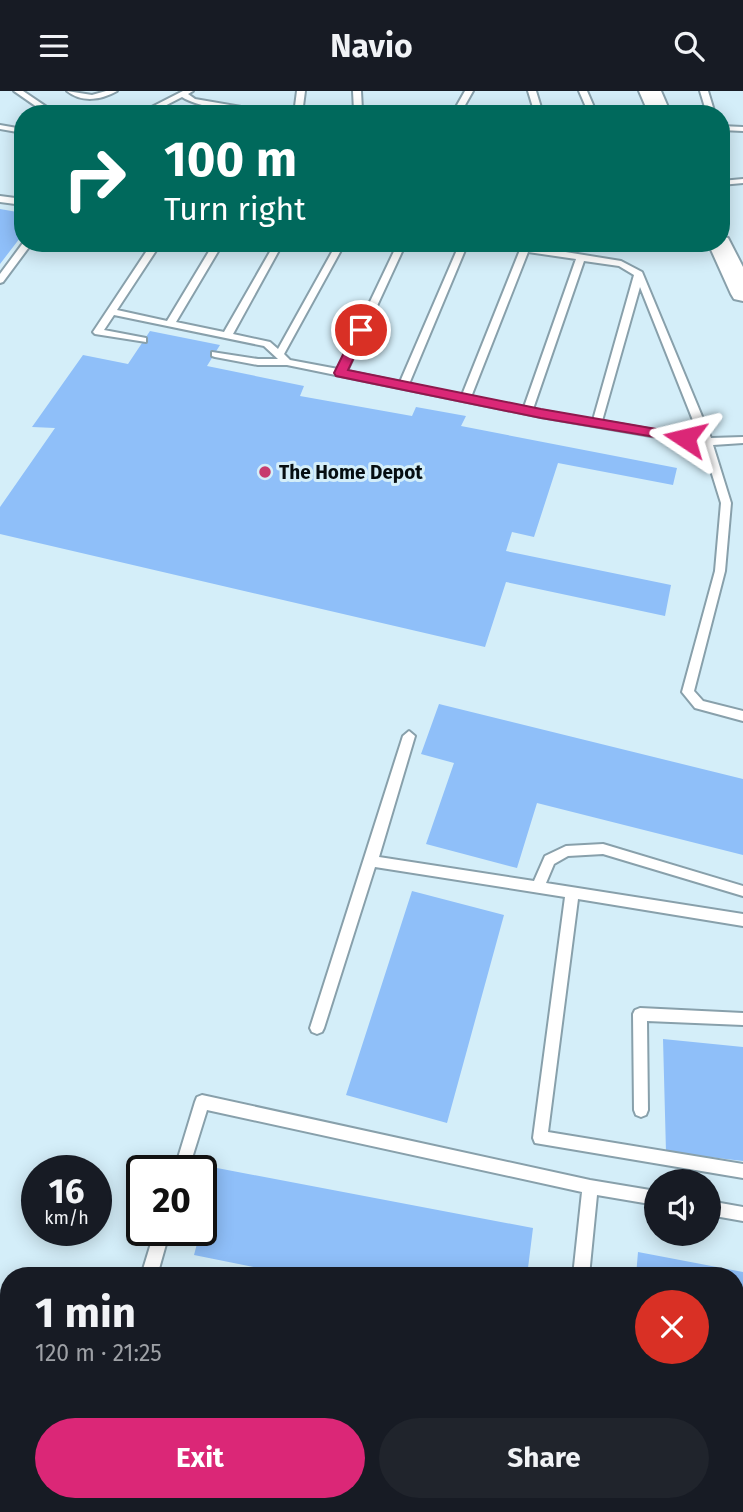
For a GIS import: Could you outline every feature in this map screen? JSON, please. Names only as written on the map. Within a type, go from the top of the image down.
[{"type":"main road","points":[[720,252],[743,294]]},
{"type":"lane","points":[[18,91],[39,105]]},
{"type":"lane","points":[[71,91],[82,98],[93,98],[113,91]]},
{"type":"lane","points":[[161,105],[186,93],[193,101],[219,105]]},
{"type":"lane","points":[[0,280],[21,252]]},
{"type":"lane","points":[[144,340],[98,332],[152,252]]},
{"type":"lane","points":[[170,324],[214,252]]},
{"type":"lane","points":[[227,336],[274,252]]},
{"type":"lane","points":[[283,358],[336,252]]},
{"type":"lane","points":[[341,373],[398,252]]},
{"type":"lane","points":[[404,386],[460,252]]},
{"type":"lane","points":[[466,398],[524,252]]},
{"type":"lane","points":[[546,252],[621,264],[639,274],[707,442],[726,503],[720,571],[688,692],[699,705],[743,716]]},
{"type":"lane","points":[[528,411],[581,257]]},
{"type":"lane","points":[[597,423],[639,274]]},
{"type":"lane","points":[[111,312],[267,344],[283,358]]},
{"type":"lane","points":[[215,354],[258,362],[283,358],[341,373],[528,411],[707,442],[743,440]]},
{"type":"lane","points":[[317,1028],[372,862],[409,736]]},
{"type":"lane","points":[[538,888],[549,860],[566,851],[603,849],[743,891]]},
{"type":"lane","points":[[372,862],[743,920]]},
{"type":"lane","points":[[572,893],[540,1138],[743,1171]]},
{"type":"lane","points":[[641,1110],[640,1014],[743,1019]]},
{"type":"lane","points":[[186,1155],[202,1102],[590,1187],[644,1196]]},
{"type":"lane","points":[[582,1267],[590,1187]]},
{"type":"lane","points":[[721,1210],[743,1214]]},
{"type":"lane","points":[[152,1267],[158,1246]]},
{"type":"building","points":[[0,209],[14,211],[14,246],[0,264]]},
{"type":"building","name":"The Home Depot","points":[[150,331],[220,345],[207,366],[304,386],[300,396],[412,416],[416,407],[466,416],[461,426],[677,468],[673,485],[558,463],[534,537],[512,532],[506,551],[671,585],[665,616],[506,582],[485,647],[0,534],[0,507],[55,428],[32,427],[83,355],[128,364]]},
{"type":"building","points":[[439,704],[743,779],[743,855],[537,803],[517,868],[426,844],[454,763],[421,754]]},
{"type":"building","points":[[412,891],[504,915],[447,1123],[346,1095]]},
{"type":"building","points":[[663,1039],[743,1047],[743,1161],[666,1152]]},
{"type":"building","points":[[217,1168],[533,1228],[528,1267],[254,1267],[194,1255],[196,1246],[217,1246]]},
{"type":"building","points":[[638,1252],[717,1267],[637,1267]]},
{"type":"place","name":"The Home Depot","points":[[265,472]]},
{"type":"route","points":[[361,330],[341,373],[541,414],[685,438]]}]
